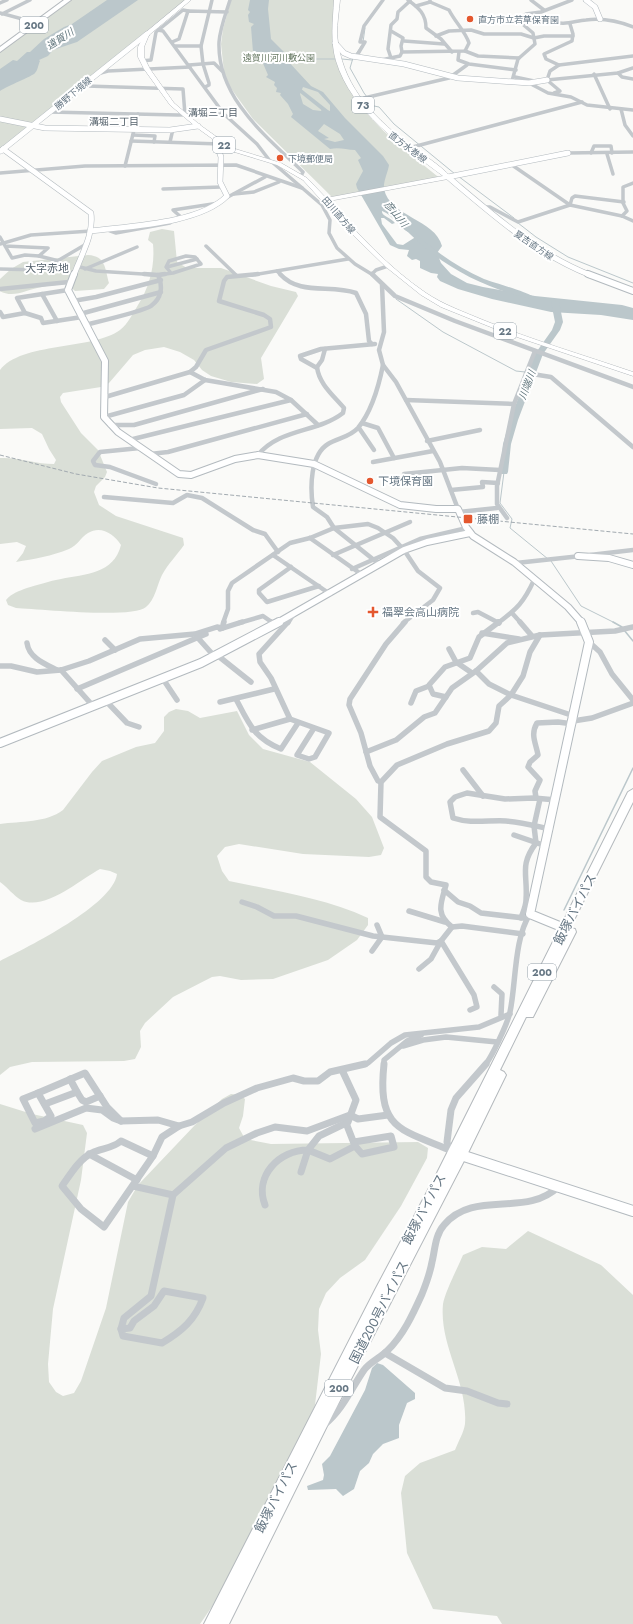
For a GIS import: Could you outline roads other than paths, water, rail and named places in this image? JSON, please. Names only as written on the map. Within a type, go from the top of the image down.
[{"type":"highway","name":"200","points":[[0,50],[68,0]]},
{"type":"highway","name":"飯塚バイパス","points":[[568,930],[633,792]]},
{"type":"highway","name":"国道200号バイパス","points":[[221,1624],[568,930],[633,806]]},
{"type":"highway","name":"飯塚バイパス","points":[[211,1624],[376,1299],[457,1153]]},
{"type":"main road","points":[[142,61],[141,47],[147,34],[188,0]]},
{"type":"main road","name":"直方水巻線","points":[[337,0],[335,15],[335,44],[345,77],[355,95],[368,112],[390,134],[445,178]]},
{"type":"main road","name":"田川直方線","points":[[142,61],[172,104],[198,126],[221,144],[236,151],[271,161],[301,176],[328,200],[353,232],[388,266],[423,294],[443,306],[470,318],[633,374]]},
{"type":"main road","points":[[328,200],[445,178]]},
{"type":"street","points":[[0,3],[6,0]]},
{"type":"street","points":[[1,14],[30,0]]},
{"type":"street","points":[[205,87],[209,86],[209,83],[203,64],[201,46],[212,0]]},
{"type":"street","points":[[230,0],[219,42],[222,71],[230,90],[241,109],[303,172],[301,176]]},
{"type":"street","points":[[356,57],[363,42],[364,26],[383,0]]},
{"type":"street","points":[[531,0],[544,10]]},
{"type":"street","points":[[513,79],[519,58],[536,44],[533,33],[519,21],[526,14],[544,10],[572,0]]},
{"type":"street","points":[[586,0],[595,7],[600,19]]},
{"type":"street","points":[[392,58],[388,50],[391,25],[397,19],[398,12],[410,1],[416,6],[426,20],[424,26],[442,39],[444,44],[452,52]]},
{"type":"street","points":[[416,6],[430,1],[449,10],[456,24],[466,35],[469,43],[465,48],[465,51]]},
{"type":"street","points":[[142,61],[151,60],[158,30],[183,10],[227,12]]},
{"type":"street","points":[[172,42],[179,39],[188,11]]},
{"type":"street","points":[[1,14],[37,23]]},
{"type":"street","points":[[552,21],[532,21],[542,17],[552,21],[570,24],[577,21],[600,19],[616,21],[633,27]]},
{"type":"street","points":[[559,65],[546,59],[544,54],[572,41],[570,24]]},
{"type":"street","points":[[158,30],[164,31],[224,114],[257,144],[271,161],[316,199],[326,210],[330,223],[328,231],[332,240],[348,259],[372,274],[395,296],[424,309],[633,387]]},
{"type":"street","points":[[436,36],[445,34],[448,31],[474,30],[488,35],[521,34],[534,38],[544,36],[572,36]]},
{"type":"street","points":[[391,31],[402,37],[404,41]]},
{"type":"street","name":"勝野下境線","points":[[2,151],[30,126],[50,112],[94,75],[147,34]]},
{"type":"street","points":[[404,41],[444,44]]},
{"type":"street","points":[[381,60],[400,56],[402,52],[401,46],[404,41]]},
{"type":"street","points":[[335,44],[344,53],[356,57],[404,64],[452,77],[513,79],[538,82]]},
{"type":"street","points":[[175,46],[201,46]]},
{"type":"street","points":[[402,52],[465,51],[478,56],[519,58]]},
{"type":"street","points":[[459,52],[458,60],[467,65],[479,65],[504,70],[516,70]]},
{"type":"street","points":[[547,80],[550,71],[559,65],[633,56]]},
{"type":"street","points":[[94,75],[108,71],[214,63],[222,71]]},
{"type":"street","points":[[368,112],[369,108],[364,98],[452,77],[467,65]]},
{"type":"street","points":[[529,83],[594,74],[618,73],[633,68]]},
{"type":"street","points":[[618,73],[622,77],[633,79]]},
{"type":"street","points":[[594,74],[606,100],[610,104],[610,109]]},
{"type":"street","points":[[513,79],[529,83],[550,93],[571,96],[587,105],[610,109],[633,110]]},
{"type":"street","points":[[547,80],[560,91],[550,93]]},
{"type":"street","points":[[86,86],[183,89],[185,115]]},
{"type":"street","points":[[409,148],[582,102]]},
{"type":"street","points":[[621,109],[625,125],[633,136]]},
{"type":"street","points":[[50,112],[185,115],[224,114]]},
{"type":"street","points":[[125,166],[138,114]]},
{"type":"street","points":[[0,119],[45,128],[173,130],[198,126]]},
{"type":"street","points":[[170,142],[173,130]]},
{"type":"street","points":[[133,135],[155,136],[154,142]]},
{"type":"street","points":[[131,142],[221,144],[218,148],[222,154],[223,166],[220,178],[222,187],[227,194],[226,198]]},
{"type":"street","points":[[591,153],[594,146],[611,146],[609,153],[613,174]]},
{"type":"street","points":[[2,151],[33,169],[89,210],[92,216],[91,231],[88,243],[69,282],[68,290],[105,362],[104,417],[110,425],[140,448],[176,472],[191,476],[235,459],[258,455],[314,464],[400,505],[458,510],[497,508]]},
{"type":"street","points":[[445,178],[568,153],[633,152]]},
{"type":"street","points":[[568,153],[576,159]]},
{"type":"street","points":[[0,173],[33,169],[236,165],[279,182],[304,189]]},
{"type":"street","points":[[512,165],[570,206],[622,216],[633,222]]},
{"type":"street","points":[[2,244],[10,239],[66,231],[91,231],[182,218],[198,214],[265,177]]},
{"type":"street","name":"夏吉直方線","points":[[445,178],[543,252],[563,263],[633,291]]},
{"type":"street","points":[[234,194],[254,192],[279,182]]},
{"type":"street","points":[[622,216],[627,211],[624,207],[623,187],[633,183]]},
{"type":"street","points":[[163,189],[222,187]]},
{"type":"street","points":[[570,206],[572,198],[575,196],[624,202]]},
{"type":"street","points":[[182,218],[173,210],[218,203]]},
{"type":"street","points":[[483,207],[490,207],[518,222],[570,206]]},
{"type":"street","points":[[0,237],[2,244],[12,258],[25,255],[39,256],[59,261]]},
{"type":"street","points":[[0,269],[42,270],[88,243]]},
{"type":"street","points":[[2,244],[48,248],[39,256]]},
{"type":"street","points":[[206,246],[236,275]]},
{"type":"street","points":[[84,269],[137,247]]},
{"type":"street","points":[[76,266],[84,269],[158,275],[171,273],[201,264],[195,257],[186,256],[169,260],[167,267],[171,273]]},
{"type":"street","points":[[105,397],[190,372],[198,367],[201,356],[206,350],[271,327],[270,319],[264,315],[221,303],[220,301],[224,281],[227,277],[236,275],[253,275],[348,259]]},
{"type":"street","points":[[372,274],[376,270],[388,266]]},
{"type":"street","points":[[277,271],[283,279],[310,290],[340,288],[356,293],[366,314],[369,341],[372,344]]},
{"type":"street","points":[[85,324],[151,306],[161,292],[162,284],[158,275]]},
{"type":"street","points":[[73,301],[161,280]]},
{"type":"street","points":[[0,289],[69,282]]},
{"type":"street","points":[[382,285],[384,332],[379,345],[383,365],[406,400],[433,450],[443,470],[458,510],[469,530],[479,541],[516,563],[534,580],[550,591],[566,606],[588,633],[589,642],[550,829],[526,917],[510,1014],[487,1063],[456,1098],[451,1110],[447,1142],[448,1146],[457,1153]]},
{"type":"street","points":[[11,287],[25,313]]},
{"type":"street","points":[[17,298],[68,290]]},
{"type":"street","points":[[119,291],[126,301]]},
{"type":"street","points":[[0,312],[3,317],[25,313],[41,318],[43,322],[57,322],[161,292]]},
{"type":"street","points":[[42,294],[57,322]]},
{"type":"street","points":[[317,368],[301,359],[300,356],[313,351],[325,349],[372,344],[379,345]]},
{"type":"street","points":[[258,455],[267,443],[339,417],[343,413],[344,408],[322,383],[318,375],[317,368],[322,360],[325,349]]},
{"type":"street","points":[[507,518],[497,508],[496,497],[500,470],[514,404],[535,351]]},
{"type":"street","points":[[376,561],[334,528],[327,518],[312,507],[314,464],[324,446],[355,432],[359,428],[366,415],[383,365]]},
{"type":"street","points":[[190,372],[204,380],[276,392],[291,400],[318,425]]},
{"type":"street","points":[[526,373],[552,377],[633,447]]},
{"type":"street","points":[[104,417],[184,395],[204,380]]},
{"type":"street","points":[[110,425],[134,425],[263,389]]},
{"type":"street","points":[[129,440],[291,400]]},
{"type":"street","points":[[406,400],[514,404]]},
{"type":"street","points":[[150,454],[168,452],[306,414]]},
{"type":"street","points":[[362,423],[378,428],[394,458]]},
{"type":"street","points":[[359,428],[374,450]]},
{"type":"street","points":[[427,440],[480,430]]},
{"type":"street","points":[[140,448],[100,452],[93,461],[95,465],[110,467],[156,484]]},
{"type":"street","points":[[373,462],[433,450]]},
{"type":"street","points":[[404,474],[462,468],[500,470]]},
{"type":"street","points":[[451,490],[483,487],[482,482],[498,482]]},
{"type":"street","points":[[104,497],[173,503],[187,495],[202,498],[247,526],[265,534],[278,552]]},
{"type":"street","points":[[334,554],[410,522]]},
{"type":"street","points":[[222,628],[228,609],[228,591],[232,583],[290,543],[310,538],[334,528],[368,524],[384,532],[403,548],[414,566],[437,584],[440,592],[412,615],[398,630],[350,699],[349,705],[361,733],[370,766],[378,781],[381,782]]},
{"type":"street","points":[[352,569],[376,561],[403,548],[469,530]]},
{"type":"street","points":[[310,538],[361,574]]},
{"type":"street","points":[[516,563],[547,558],[633,550]]},
{"type":"street","points":[[273,555],[330,594]]},
{"type":"street","points":[[578,556],[609,558],[633,565]]},
{"type":"street","points":[[0,743],[163,679],[216,656],[330,594],[361,574],[376,561]]},
{"type":"street","points":[[291,567],[259,590],[259,593],[267,602],[319,586]]},
{"type":"street","points":[[411,703],[416,691],[429,686],[445,667],[472,656],[482,633],[512,613],[526,598],[534,580]]},
{"type":"street","points":[[473,614],[478,612],[499,623]]},
{"type":"street","points":[[512,613],[532,636]]},
{"type":"street","points":[[293,615],[284,629],[259,654],[258,659],[272,682],[274,689],[290,719],[298,723],[330,732],[315,757],[309,758],[297,755],[314,728]]},
{"type":"street","points":[[78,688],[222,628],[263,616],[274,625]]},
{"type":"street","points":[[0,666],[11,666],[37,672],[59,670],[89,661],[140,639],[162,639],[196,634],[217,627],[222,628]]},
{"type":"street","points":[[366,752],[396,740],[424,717],[435,713],[452,688],[474,672],[507,643],[532,636],[588,633],[633,627]]},
{"type":"street","points":[[482,633],[520,639]]},
{"type":"street","points":[[444,922],[439,911],[446,885],[431,882],[426,877],[426,851],[424,848],[380,817],[379,806],[381,782],[397,765],[447,744],[489,731],[496,723],[499,706],[511,695],[524,676],[530,652],[540,635]]},
{"type":"street","points":[[198,638],[216,656],[251,682]]},
{"type":"street","points":[[162,639],[172,648]]},
{"type":"street","points":[[105,640],[115,650]]},
{"type":"street","points":[[589,642],[600,652],[612,674],[633,700]]},
{"type":"street","points":[[27,643],[28,650],[34,656],[59,670],[78,688],[92,706]]},
{"type":"street","points":[[449,648],[456,662],[474,672],[489,684],[511,695],[573,720]]},
{"type":"street","points":[[163,679],[177,700]]},
{"type":"street","points":[[429,686],[433,694],[446,697]]},
{"type":"street","points":[[220,702],[274,689]]},
{"type":"street","points":[[236,699],[255,735],[268,745],[281,749],[298,723]]},
{"type":"street","points":[[106,701],[126,723],[140,727]]},
{"type":"street","points":[[529,904],[524,864],[528,852],[536,843],[534,826],[538,798],[535,791],[540,780],[530,772],[528,768],[529,763],[538,755],[531,734],[536,723],[592,718],[633,703]]},
{"type":"street","points":[[252,730],[290,719]]},
{"type":"street","points":[[463,770],[484,796]]},
{"type":"street","points":[[550,829],[507,821],[472,823],[453,818],[450,802],[455,797],[467,793],[505,798],[538,798],[556,800]]},
{"type":"street","points":[[514,835],[546,846]]},
{"type":"street","points":[[444,890],[458,902],[470,906],[481,913],[526,917],[568,930]]},
{"type":"street","points":[[242,902],[258,907],[274,916],[296,916],[382,937],[437,943],[441,941]]},
{"type":"street","points":[[409,911],[444,922],[452,927],[523,934]]},
{"type":"street","points":[[377,925],[382,937]]},
{"type":"street","points":[[419,969],[431,959],[441,941],[452,927]]},
{"type":"street","points":[[372,951],[382,937]]},
{"type":"street","points":[[441,941],[474,995],[477,1007],[470,1010]]},
{"type":"street","points":[[494,987],[502,994],[500,1009],[502,1015]]},
{"type":"street","points":[[153,1156],[122,1142],[116,1146],[102,1148],[89,1154],[62,1186],[72,1201],[88,1217],[104,1227],[153,1156],[162,1138],[179,1126],[192,1122],[224,1103],[257,1088],[293,1078],[304,1081],[318,1081],[330,1072],[368,1063],[391,1043],[405,1035],[429,1031],[480,1027],[487,1025],[502,1015],[510,1014]]},
{"type":"street","points":[[429,1031],[407,1041],[384,1060],[382,1077],[388,1115],[395,1124],[406,1131],[457,1153],[633,1211]]},
{"type":"street","points":[[397,1048],[424,1040],[446,1037],[497,1042]]},
{"type":"street","points":[[302,1172],[308,1150],[319,1136],[346,1123],[350,1116],[356,1100],[342,1070]]},
{"type":"street","points":[[38,1092],[51,1116],[47,1120],[36,1123],[23,1099],[38,1092],[85,1073],[106,1107],[121,1121]]},
{"type":"street","points":[[70,1079],[82,1100],[86,1102],[100,1096]]},
{"type":"street","points":[[45,1104],[77,1092]]},
{"type":"street","points":[[35,1129],[86,1108],[102,1110],[113,1118],[121,1121],[158,1120],[179,1126]]},
{"type":"street","points":[[121,1329],[130,1328],[134,1321],[154,1306],[164,1291],[203,1298],[198,1314],[186,1329],[162,1343],[123,1336],[121,1329],[124,1318],[151,1296],[172,1195],[226,1148],[257,1133],[275,1127],[307,1131],[350,1116],[358,1119],[388,1115]]},
{"type":"street","points":[[265,1205],[262,1194],[263,1181],[267,1172],[286,1154],[297,1150],[308,1150],[330,1158],[354,1144],[391,1136],[394,1147],[362,1154],[354,1144],[346,1123]]},
{"type":"street","points":[[89,1154],[135,1183],[172,1195]]},
{"type":"street","points":[[320,1428],[332,1419],[344,1405],[365,1369],[389,1349],[404,1328],[418,1303],[431,1270],[440,1231],[454,1216],[466,1209],[483,1204],[536,1201],[546,1198],[558,1187]]},
{"type":"street","points":[[385,1353],[444,1388],[467,1391],[498,1403],[506,1404]]},
{"type":"water","name":"遠賀川","points":[[107,0],[138,0],[77,42],[53,50],[48,56],[39,60],[40,61],[36,72],[0,91],[0,69],[13,60],[17,61],[27,52],[30,52],[44,39],[72,24]]},
{"type":"water","points":[[250,0],[269,0],[268,9],[271,39],[284,52],[286,59],[311,86],[323,92],[345,118],[383,156],[389,165],[384,186],[388,198],[395,206],[422,223],[438,237],[442,246],[437,253],[441,263],[451,274],[467,283],[483,287],[535,296],[622,305],[633,308],[633,320],[601,315],[551,312],[492,299],[458,289],[440,281],[437,277],[438,274],[431,273],[420,268],[420,261],[416,259],[412,260],[407,256],[409,250],[399,249],[390,245],[357,188],[356,184],[363,171],[358,160],[361,158],[355,150],[337,148],[330,149],[291,117],[293,114],[288,104],[280,95],[281,93],[276,92],[277,88],[274,85],[275,82],[266,77],[268,75],[259,54],[253,52],[251,27],[254,24],[249,22],[248,15],[250,12],[248,10]],"holes":[[[303,87],[318,92],[330,105],[330,111],[322,109],[321,111],[313,110],[303,104],[300,94]],[[324,124],[340,134],[344,140],[335,142],[324,139],[329,138],[318,131]],[[382,211],[386,213],[401,227],[409,233],[414,234],[414,238],[403,245],[397,244],[382,224],[381,218],[384,218],[392,224],[395,223],[382,213]]]},
{"type":"water","points":[[377,1363],[383,1365],[415,1393],[415,1399],[407,1403],[399,1425],[399,1438],[383,1444],[373,1454],[369,1463],[360,1471],[354,1489],[343,1496],[336,1489],[308,1490],[307,1486],[323,1480],[324,1475],[322,1464],[330,1456],[365,1390],[372,1368]]},
{"type":"waterway","points":[[363,42],[365,28]]},
{"type":"waterway","points":[[356,54],[362,45]]},
{"type":"waterway","points":[[284,56],[301,59],[336,59]]},
{"type":"waterway","points":[[353,58],[350,68],[364,93],[374,106],[379,107],[394,124],[455,174]]},
{"type":"waterway","points":[[342,59],[352,60]]},
{"type":"waterway","name":"彦山川","points":[[291,83],[336,119]]},
{"type":"waterway","points":[[458,176],[514,218]]},
{"type":"waterway","points":[[518,223],[536,237],[568,257],[633,283]]},
{"type":"waterway","name":"彦山川","points":[[404,225],[432,252],[461,271],[493,285],[530,297]]},
{"type":"waterway","points":[[396,299],[443,332],[516,371],[525,372]]},
{"type":"waterway","name":"川端川","points":[[504,472],[507,444],[514,420],[539,354],[556,330],[559,322],[555,302]]},
{"type":"waterway","points":[[504,472],[500,503],[512,519],[510,528],[548,559]]},
{"type":"waterway","points":[[551,561],[581,606],[613,622]]},
{"type":"waterway","points":[[613,622],[622,627]]},
{"type":"waterway","points":[[624,630],[633,641]]},
{"type":"waterway","points":[[564,910],[633,768]]},
{"type":"railway","points":[[0,455],[76,474],[158,488],[633,534]]},
{"type":"place","name":"直方市立若草保育園","points":[[470,19]]},
{"type":"place","name":"下境郵便局","points":[[280,158]]},
{"type":"place","name":"下境保育園","points":[[370,481]]},
{"type":"place","name":"藤棚","points":[[468,519]]},
{"type":"place","name":"福翠会高山病院","points":[[373,612]]},
{"type":"district","name":"溝堀三丁目","points":[[213,112]]},
{"type":"district","name":"溝堀二丁目","points":[[114,121]]},
{"type":"district","name":"大字赤地","points":[[47,268]]},
{"type":"park label","name":"遠賀川河川敷公園","points":[[279,57]]}]
